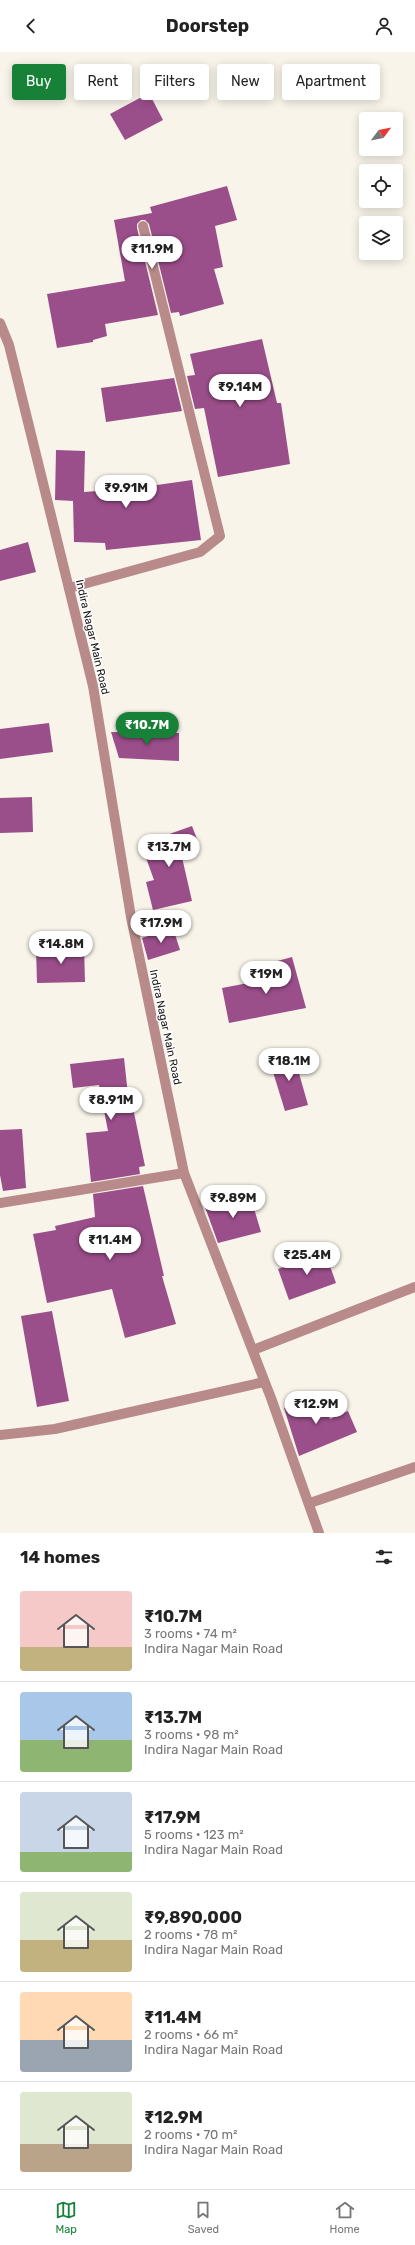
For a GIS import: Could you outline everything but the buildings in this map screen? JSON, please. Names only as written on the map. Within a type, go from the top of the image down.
[{"type":"street","points":[[69,588],[200,552],[220,536],[143,226]]},
{"type":"street","name":"Indira Nagar Main Road","points":[[0,323],[9,345],[93,686],[131,917],[184,1172],[310,1503],[319,1533]]},
{"type":"street","points":[[0,1203],[184,1172]]},
{"type":"street","points":[[252,1350],[415,1287]]},
{"type":"street","points":[[0,1434],[55,1429],[264,1382]]},
{"type":"street","points":[[310,1503],[415,1467]]}]
